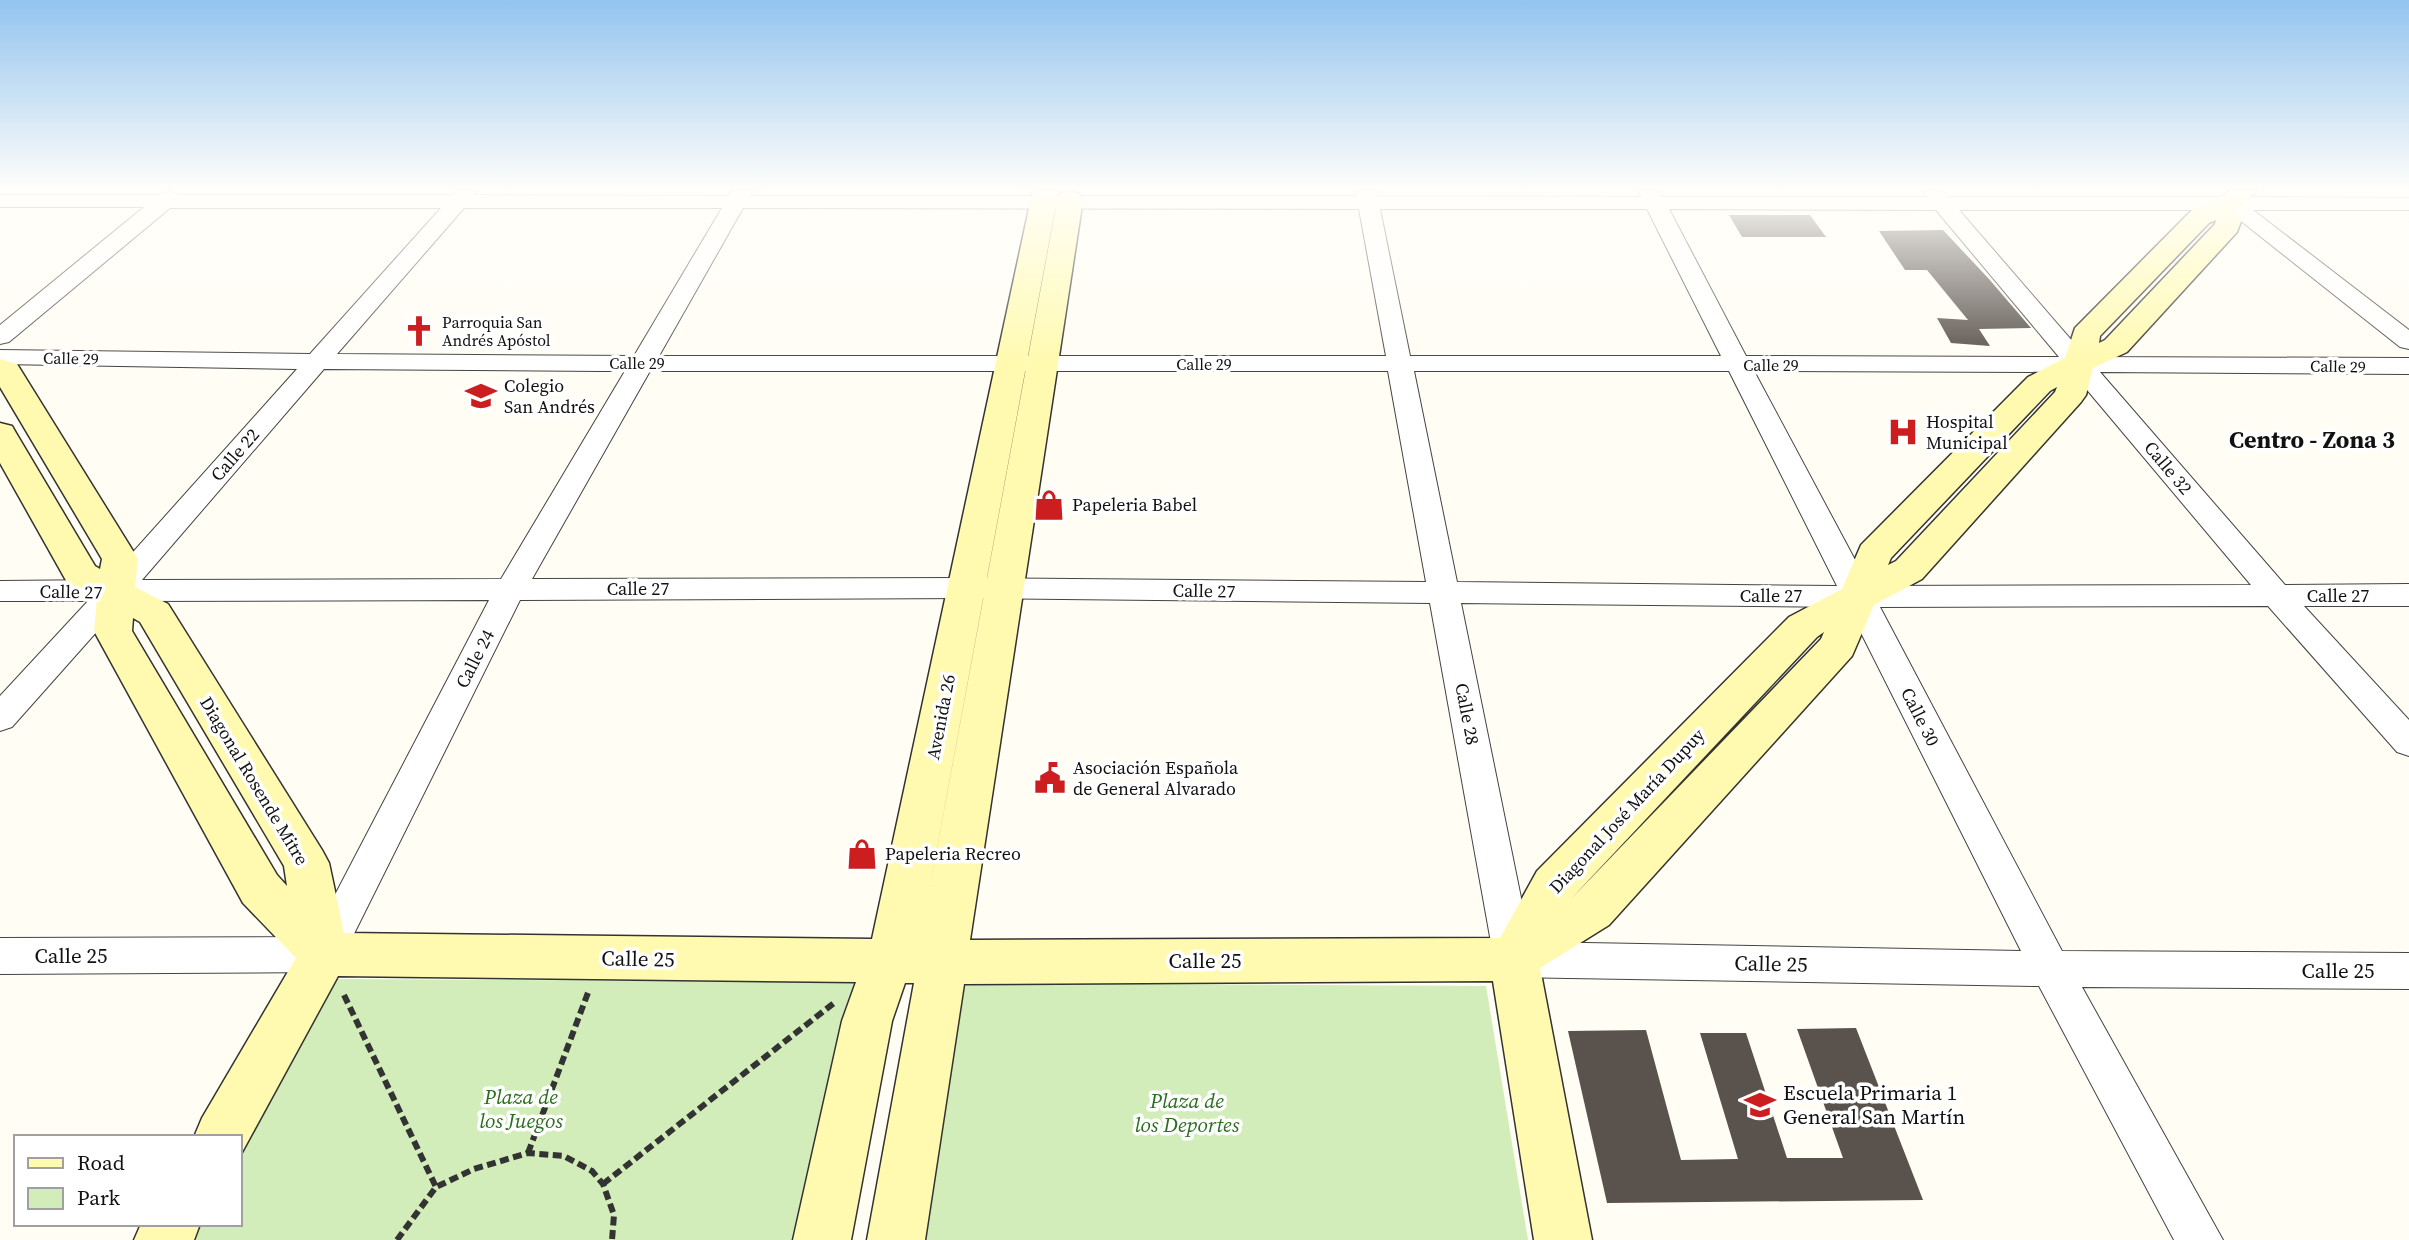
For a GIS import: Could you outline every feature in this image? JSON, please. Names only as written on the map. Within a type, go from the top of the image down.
[{"type":"main road","name":"Avenida 26","points":[[897,1240],[943,962],[986,588],[1048,248]]},
{"type":"main road","points":[[1514,959],[1592,911],[1838,646],[1858,597],[1909,570],[2070,395],[2079,363],[2116,346],[2208,248]]},
{"type":"main road","points":[[0,368],[6,370],[120,559],[113,631],[260,889],[324,954]]},
{"type":"main road","name":"Diagonal Rosende Mitre","points":[[0,433],[81,575],[154,613],[306,863],[324,954]]},
{"type":"main road","name":"Avenida 26","points":[[822,1240],[867,1021],[900,928],[986,588]]},
{"type":"main road","name":"Calle 25","points":[[324,954],[886,962],[1514,959]]},
{"type":"main road","name":"Calle 24","points":[[222,1135],[324,954]]},
{"type":"main road","name":"Calle 28","points":[[1514,959],[1563,1240]]},
{"type":"street","points":[[0,337],[109,248]]},
{"type":"street","name":"Calle 22","points":[[0,719],[116,593],[314,362],[416,248]]},
{"type":"street","name":"Calle 24","points":[[324,954],[510,590],[709,248]]},
{"type":"street","name":"Calle 28","points":[[1378,248],[1514,959]]},
{"type":"street","name":"Calle 30","points":[[1678,248],[2050,968],[2199,1240]]},
{"type":"street","name":"Calle 32","points":[[1980,248],[2277,596],[2409,744]]},
{"type":"street","points":[[2295,248],[2409,342]]},
{"type":"street","name":"Calle 29","points":[[0,357],[314,362],[1400,365],[2079,363],[2409,366]]},
{"type":"street","name":"Calle 27","points":[[0,591],[116,593],[986,588],[1858,597],[2409,596]]},
{"type":"street","name":"Calle 25","points":[[0,956],[324,954]]},
{"type":"street","name":"Calle 25","points":[[1514,959],[2409,971]]},
{"type":"path","points":[[324,954],[436,1187]]},
{"type":"path","points":[[528,1153],[600,959]]},
{"type":"path","points":[[603,1184],[886,962]]},
{"type":"path","points":[[397,1240],[436,1187],[474,1169],[528,1153],[564,1156],[592,1171],[603,1184],[614,1214],[612,1240]]},
{"type":"green space","name":"Plaza de los Juegos","points":[[331,979],[854,982],[795,1240],[187,1240],[195,1226],[242,1226],[242,1141]]},
{"type":"green space","name":"Plaza de los Deportes","points":[[961,983],[1486,986],[1528,1240],[920,1240]]},
{"type":"building","points":[[1890,248],[1960,248],[2031,328],[1979,329],[1990,346],[1951,343],[1937,318],[1968,320],[1927,270],[1905,270]]},
{"type":"building","points":[[1856,1028],[1923,1200],[1607,1203],[1568,1031],[1646,1030],[1681,1160],[1738,1159],[1700,1033],[1746,1033],[1787,1158],[1843,1158],[1797,1029]]},
{"type":"place","name":"Parroquia San Andrés Apóstol","points":[[419,331]]},
{"type":"place","name":"Colegio San Andrés","points":[[481,396]]},
{"type":"place","name":"Hospital Municipal","points":[[1903,432]]},
{"type":"place","name":"Papeleria Babel","points":[[1049,505]]},
{"type":"place","name":"Asociación Española de General Alvarado","points":[[1050,778]]},
{"type":"place","name":"Papeleria Recreo","points":[[862,854]]},
{"type":"place","name":"Escuela Primaria 1 General San Martín","points":[[1760,1105]]},
{"type":"district","name":"Centro - Zona 3","points":[[2312,440]]}]
